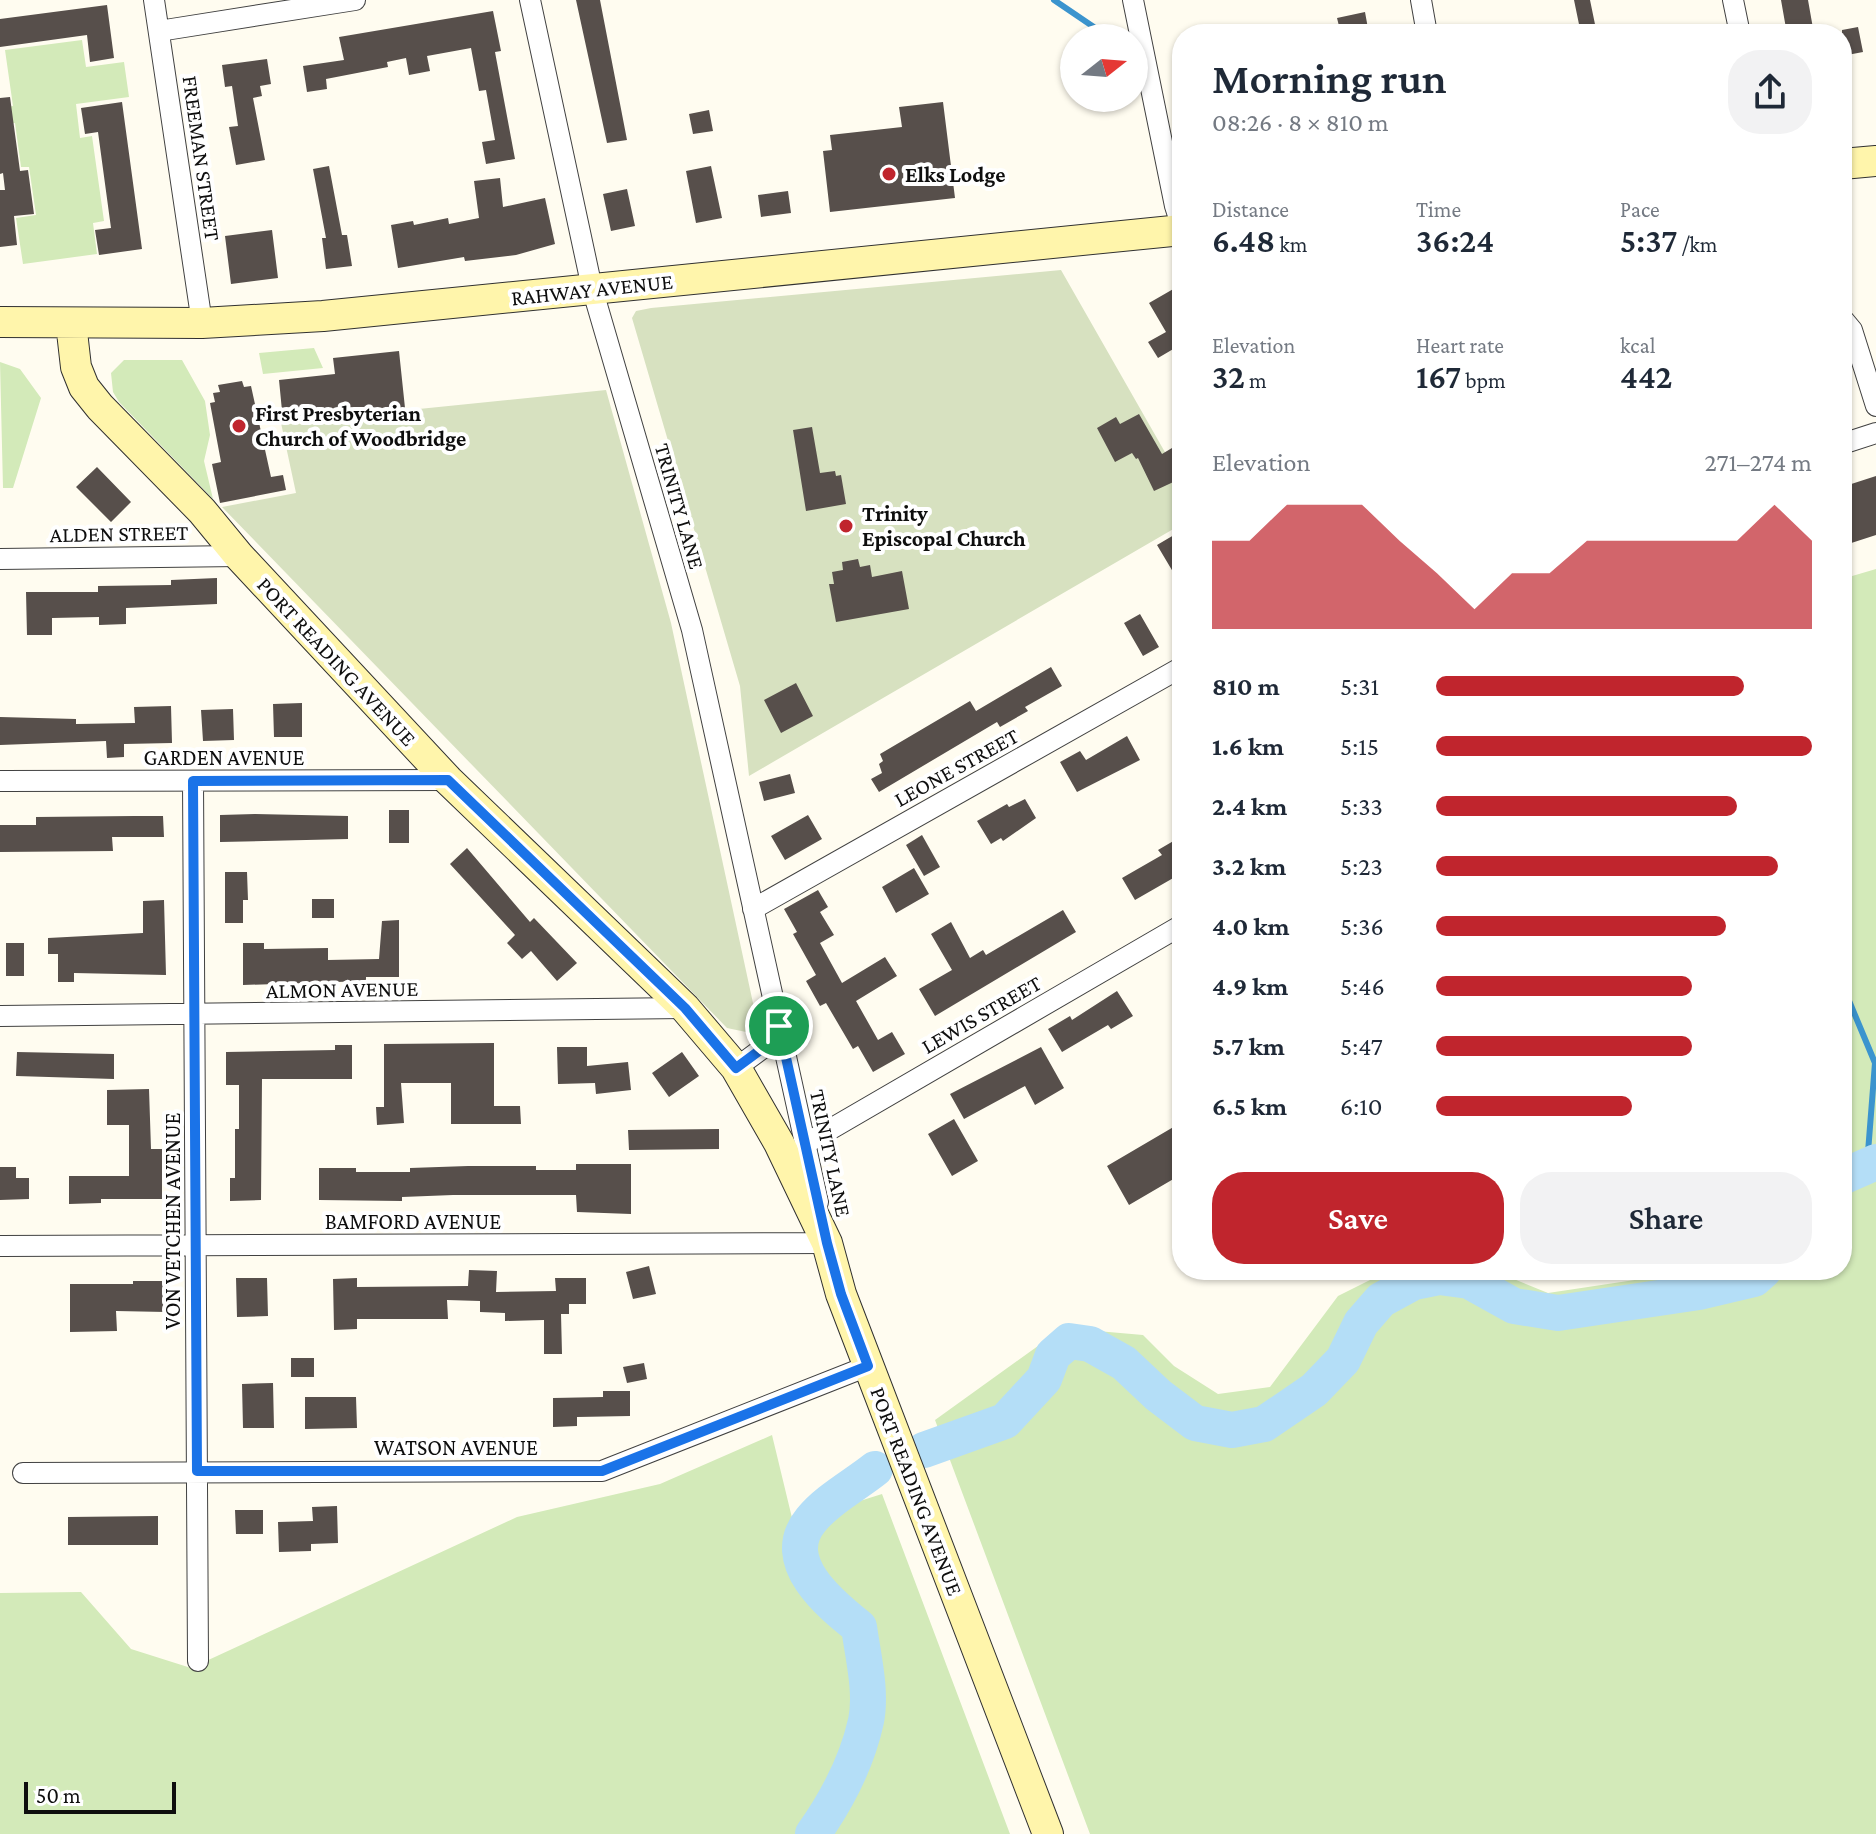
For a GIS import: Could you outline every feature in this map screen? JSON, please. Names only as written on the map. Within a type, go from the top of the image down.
[{"type":"main road","points":[[1852,163],[1876,161]]},
{"type":"main road","name":"RAHWAY AVENUE","points":[[0,322],[202,323],[323,316],[1172,230]]},
{"type":"main road","name":"PORT READING AVENUE","points":[[71,323],[76,367],[84,387],[448,780],[685,1008],[736,1068],[779,1143],[827,1243],[841,1294],[1048,1834]]},
{"type":"street","name":"FREEMAN STREET","points":[[154,0],[202,323]]},
{"type":"street","points":[[159,31],[355,0]]},
{"type":"street","name":"TRINITY LANE","points":[[530,0],[592,288],[692,630],[827,1243]]},
{"type":"street","points":[[1133,0],[1172,191]]},
{"type":"street","points":[[1421,0],[1425,24]]},
{"type":"street","points":[[1733,0],[1738,24]]},
{"type":"street","points":[[1852,330],[1876,406]]},
{"type":"street","points":[[1852,441],[1876,433]]},
{"type":"street","name":"ALDEN STREET","points":[[0,559],[239,556]]},
{"type":"street","name":"LEONE STREET","points":[[753,909],[1172,673]]},
{"type":"street","name":"GARDEN AVENUE","points":[[0,781],[448,780]]},
{"type":"street","name":"VON VETCHEN AVENUE","points":[[193,781],[198,1661]]},
{"type":"street","name":"LEWIS STREET","points":[[805,1144],[1172,931]]},
{"type":"street","name":"ALMON AVENUE","points":[[0,1016],[685,1008]]},
{"type":"street","points":[[736,1068],[767,1045],[779,1026]]},
{"type":"street","name":"BAMFORD AVENUE","points":[[0,1246],[827,1243]]},
{"type":"street","name":"WATSON AVENUE","points":[[23,1473],[602,1471],[868,1366]]},
{"type":"green space","points":[[82,40],[86,67],[124,62],[129,97],[76,104],[80,138],[92,136],[104,221],[93,223],[97,254],[23,264],[16,218],[36,215],[29,167],[21,167],[15,123],[0,125],[0,108],[13,106],[5,50]]},
{"type":"green space","points":[[1061,270],[1172,464],[1172,530],[749,776],[740,686],[632,318],[636,311]]},
{"type":"green space","points":[[314,348],[323,368],[263,374],[259,353]]},
{"type":"green space","points":[[124,360],[182,360],[205,401],[210,435],[204,461],[213,499],[119,402],[113,392],[111,373]]},
{"type":"green space","points":[[0,362],[20,369],[41,398],[13,488],[3,488]]},
{"type":"green space","points":[[606,390],[671,623],[756,1017],[746,1032],[727,1028],[222,507],[296,493],[281,423]]},
{"type":"green space","points":[[1876,569],[1876,1834],[1090,1834],[935,1420],[1063,1328],[1143,1335],[1174,1366],[1218,1394],[1270,1387],[1338,1296],[1370,1280],[1516,1280],[1548,1293],[1634,1280],[1852,1280],[1852,576]]},
{"type":"green space","points":[[772,1435],[793,1522],[882,1494],[1010,1834],[0,1834],[0,1593],[81,1592],[131,1649],[191,1668],[517,1517],[660,1484]]},
{"type":"building","points":[[576,0],[600,0],[627,140],[607,143]]},
{"type":"building","points":[[1574,0],[1590,0],[1595,24],[1579,24]]},
{"type":"building","points":[[1781,0],[1808,0],[1812,24],[1785,24]]},
{"type":"building","points":[[107,5],[114,58],[90,62],[87,35],[0,47],[0,19]]},
{"type":"building","points":[[493,11],[501,51],[495,52],[515,159],[486,164],[482,142],[495,140],[486,90],[479,91],[471,48],[427,56],[430,71],[409,75],[406,58],[387,62],[388,67],[326,79],[327,89],[307,92],[303,66],[344,60],[339,37]]},
{"type":"building","points":[[1365,12],[1367,24],[1338,24],[1337,18]]},
{"type":"building","points":[[1858,27],[1863,52],[1852,54],[1852,28]]},
{"type":"building","points":[[267,59],[271,84],[260,86],[262,96],[253,98],[265,160],[236,165],[229,127],[238,126],[232,86],[225,87],[222,65]]},
{"type":"building","points":[[10,97],[20,171],[28,170],[34,214],[14,216],[17,245],[0,247],[0,190],[5,190],[3,173],[0,174],[0,98]]},
{"type":"building","points":[[122,102],[142,249],[99,255],[95,230],[111,228],[98,132],[85,134],[81,108]]},
{"type":"building","name":"Elks Lodge","points":[[943,102],[955,198],[830,212],[823,151],[832,150],[830,135],[902,127],[899,107]]},
{"type":"building","points":[[709,110],[713,131],[693,134],[689,114]]},
{"type":"building","points":[[329,166],[342,235],[347,235],[352,266],[326,269],[322,238],[326,238],[313,169]]},
{"type":"building","points":[[711,166],[722,218],[696,223],[686,171]]},
{"type":"building","points":[[500,178],[503,207],[545,198],[555,244],[516,255],[465,261],[464,257],[398,268],[391,225],[413,221],[414,225],[448,218],[449,224],[479,218],[474,181]]},
{"type":"building","points":[[627,189],[635,226],[611,231],[603,194]]},
{"type":"building","points":[[788,191],[791,213],[761,217],[758,195]]},
{"type":"building","points":[[272,230],[278,278],[231,284],[225,236]]},
{"type":"building","points":[[1172,290],[1172,350],[1158,358],[1148,342],[1166,332],[1149,303]]},
{"type":"building","points":[[399,351],[405,408],[283,421],[279,380],[335,374],[333,358]]},
{"type":"building","name":"First Presbyterian Church of Woodbridge","points":[[242,381],[244,387],[251,386],[271,477],[283,475],[286,490],[220,503],[212,464],[221,462],[210,403],[215,402],[213,393],[220,392],[218,385]]},
{"type":"building","points":[[1139,414],[1162,454],[1172,448],[1172,483],[1154,491],[1138,458],[1132,453],[1115,462],[1097,428],[1116,417],[1120,424]]},
{"type":"building","points":[[812,427],[820,473],[835,471],[836,476],[841,475],[846,504],[806,511],[793,430]]},
{"type":"building","points":[[97,467],[131,502],[111,522],[76,487]]},
{"type":"building","points":[[1876,476],[1876,535],[1852,543],[1852,484]]},
{"type":"building","points":[[1172,536],[1172,570],[1157,545]]},
{"type":"building","points":[[858,559],[860,567],[870,565],[872,577],[902,571],[909,609],[836,622],[829,584],[834,584],[832,572],[843,570],[842,562]]},
{"type":"building","points":[[217,578],[217,604],[126,608],[126,624],[99,625],[99,617],[52,618],[52,635],[27,635],[26,592],[98,592],[98,586],[171,585],[171,580]]},
{"type":"building","points":[[1140,614],[1159,647],[1143,656],[1124,623]]},
{"type":"building","points":[[1051,667],[1062,686],[1025,707],[1028,711],[1000,727],[997,722],[879,792],[871,779],[882,773],[880,754],[970,701],[976,711]]},
{"type":"building","points":[[796,683],[813,716],[781,733],[764,700]]},
{"type":"building","points":[[302,703],[302,737],[274,737],[273,704]]},
{"type":"building","points":[[171,706],[172,743],[124,744],[124,757],[107,758],[106,741],[0,745],[0,717],[76,719],[76,724],[135,723],[134,707]]},
{"type":"building","points":[[233,709],[234,740],[203,741],[201,710]]},
{"type":"building","points":[[1127,736],[1140,760],[1077,792],[1060,762],[1080,751],[1086,760]]},
{"type":"building","points":[[790,774],[795,793],[764,801],[759,782]]},
{"type":"building","points":[[1025,799],[1036,818],[1003,841],[1001,838],[991,844],[977,821],[1007,804],[1009,807]]},
{"type":"building","points":[[389,810],[409,810],[409,843],[389,843]]},
{"type":"building","points":[[220,815],[348,816],[348,839],[220,842]]},
{"type":"building","points":[[808,815],[822,839],[785,860],[771,836]]},
{"type":"building","points":[[163,816],[164,837],[112,837],[113,851],[0,852],[0,825],[36,825],[36,817]]},
{"type":"building","points":[[922,835],[940,867],[924,876],[906,845]]},
{"type":"building","points":[[1172,842],[1172,879],[1135,900],[1122,878],[1162,855],[1158,850]]},
{"type":"building","points":[[467,848],[530,922],[534,918],[577,963],[557,981],[531,951],[522,959],[507,943],[515,935],[450,864]]},
{"type":"building","points":[[914,868],[929,894],[896,913],[882,887]]},
{"type":"building","points":[[225,872],[247,872],[248,900],[243,900],[243,923],[225,923]]},
{"type":"building","points":[[818,890],[828,907],[820,912],[834,935],[820,943],[842,983],[885,957],[897,976],[856,1001],[878,1040],[892,1032],[905,1054],[873,1072],[858,1046],[853,1049],[826,1003],[820,1006],[806,981],[816,975],[793,934],[797,932],[784,909]]},
{"type":"building","points":[[312,899],[334,899],[334,918],[312,918]]},
{"type":"building","points":[[164,900],[166,975],[74,973],[74,982],[58,982],[58,954],[48,954],[48,938],[143,933],[143,901]]},
{"type":"building","points":[[1063,910],[1076,932],[935,1016],[919,989],[952,970],[931,934],[951,922],[970,958],[983,950],[986,955]]},
{"type":"building","points":[[399,920],[399,977],[243,985],[243,943],[264,943],[264,949],[328,948],[328,960],[379,959],[382,921]]},
{"type":"building","points":[[6,943],[24,943],[24,976],[6,976]]},
{"type":"building","points":[[1117,991],[1133,1016],[1111,1029],[1108,1025],[1062,1052],[1048,1029],[1070,1016],[1072,1020]]},
{"type":"building","points":[[494,1043],[494,1106],[520,1106],[521,1124],[451,1124],[451,1083],[401,1083],[404,1123],[377,1125],[376,1107],[384,1107],[384,1044]]},
{"type":"building","points":[[335,1045],[352,1045],[352,1079],[262,1079],[261,1200],[230,1201],[230,1178],[235,1178],[235,1129],[239,1129],[239,1085],[226,1085],[226,1052],[335,1050]]},
{"type":"building","points":[[557,1047],[587,1047],[587,1066],[628,1062],[631,1090],[596,1094],[595,1083],[558,1084]]},
{"type":"building","points":[[1041,1047],[1064,1088],[1035,1105],[1025,1086],[964,1119],[950,1094]]},
{"type":"building","points":[[17,1052],[114,1054],[114,1079],[16,1076]]},
{"type":"building","points":[[682,1052],[699,1076],[669,1097],[652,1073]]},
{"type":"building","points":[[149,1089],[151,1149],[162,1149],[162,1199],[101,1199],[101,1203],[69,1204],[69,1176],[129,1176],[129,1125],[107,1125],[107,1090]]},
{"type":"building","points":[[954,1119],[978,1161],[952,1176],[928,1134]]},
{"type":"building","points":[[1172,1128],[1172,1180],[1129,1205],[1107,1166]]},
{"type":"building","points":[[719,1129],[719,1149],[629,1150],[628,1130]]},
{"type":"building","points":[[576,1164],[631,1164],[631,1214],[577,1212],[576,1195],[453,1195],[402,1197],[402,1201],[319,1200],[319,1168],[356,1168],[356,1172],[410,1172],[410,1168],[468,1166],[536,1166],[536,1170],[576,1170]]},
{"type":"building","points":[[0,1167],[16,1167],[16,1178],[29,1178],[29,1199],[0,1200]]},
{"type":"building","points":[[649,1266],[656,1294],[633,1299],[626,1272]]},
{"type":"building","points":[[469,1270],[497,1271],[496,1292],[556,1291],[555,1278],[586,1278],[586,1304],[569,1304],[569,1314],[561,1314],[562,1354],[544,1354],[544,1320],[505,1321],[505,1313],[480,1312],[480,1301],[447,1300],[448,1319],[357,1319],[357,1329],[334,1330],[333,1279],[357,1278],[357,1287],[468,1286]]},
{"type":"building","points":[[236,1278],[267,1278],[268,1316],[237,1317]]},
{"type":"building","points":[[133,1281],[166,1281],[166,1312],[116,1311],[117,1331],[70,1332],[70,1284],[133,1284]]},
{"type":"building","points":[[291,1358],[314,1358],[314,1377],[291,1377]]},
{"type":"building","points":[[644,1363],[647,1379],[627,1383],[623,1367]]},
{"type":"building","points":[[273,1383],[274,1428],[243,1428],[242,1384]]},
{"type":"building","points":[[603,1391],[630,1391],[630,1416],[577,1417],[577,1426],[553,1427],[553,1398],[603,1397]]},
{"type":"building","points":[[305,1397],[356,1397],[357,1428],[305,1429]]},
{"type":"building","points":[[337,1506],[338,1543],[311,1544],[311,1551],[279,1552],[278,1522],[313,1521],[312,1507]]},
{"type":"building","points":[[235,1510],[263,1510],[263,1534],[236,1534]]},
{"type":"building","points":[[158,1516],[158,1545],[68,1545],[68,1517]]},
{"type":"waterway","points":[[1054,0],[1089,24]]},
{"type":"waterway","points":[[1852,1008],[1875,1063],[1867,1165]]},
{"type":"waterway","points":[[1852,1173],[1876,1162]]},
{"type":"waterway","points":[[924,1450],[1005,1421],[1044,1379],[1053,1355],[1069,1341],[1090,1344],[1124,1363],[1158,1395],[1195,1423],[1232,1430],[1264,1424],[1314,1390],[1343,1360],[1361,1323],[1381,1300],[1414,1282],[1424,1280]]},
{"type":"waterway","points":[[1462,1280],[1469,1281],[1514,1306],[1558,1313],[1699,1292],[1750,1280]]},
{"type":"waterway","points":[[813,1834],[852,1766],[866,1721],[868,1698],[859,1627],[834,1606],[811,1580],[800,1551],[802,1535],[825,1506],[875,1469]]},
{"type":"place","name":"Elks Lodge","points":[[889,174]]},
{"type":"place","name":"First Presbyterian Church of Woodbridge","points":[[239,426]]},
{"type":"place","name":"Trinity Episcopal Church","points":[[846,526]]},
{"type":"route","points":[[448,780],[685,1008],[736,1068],[767,1045],[779,1026],[827,1243],[841,1294],[868,1366],[602,1471],[197,1471],[193,781],[448,780]]}]
